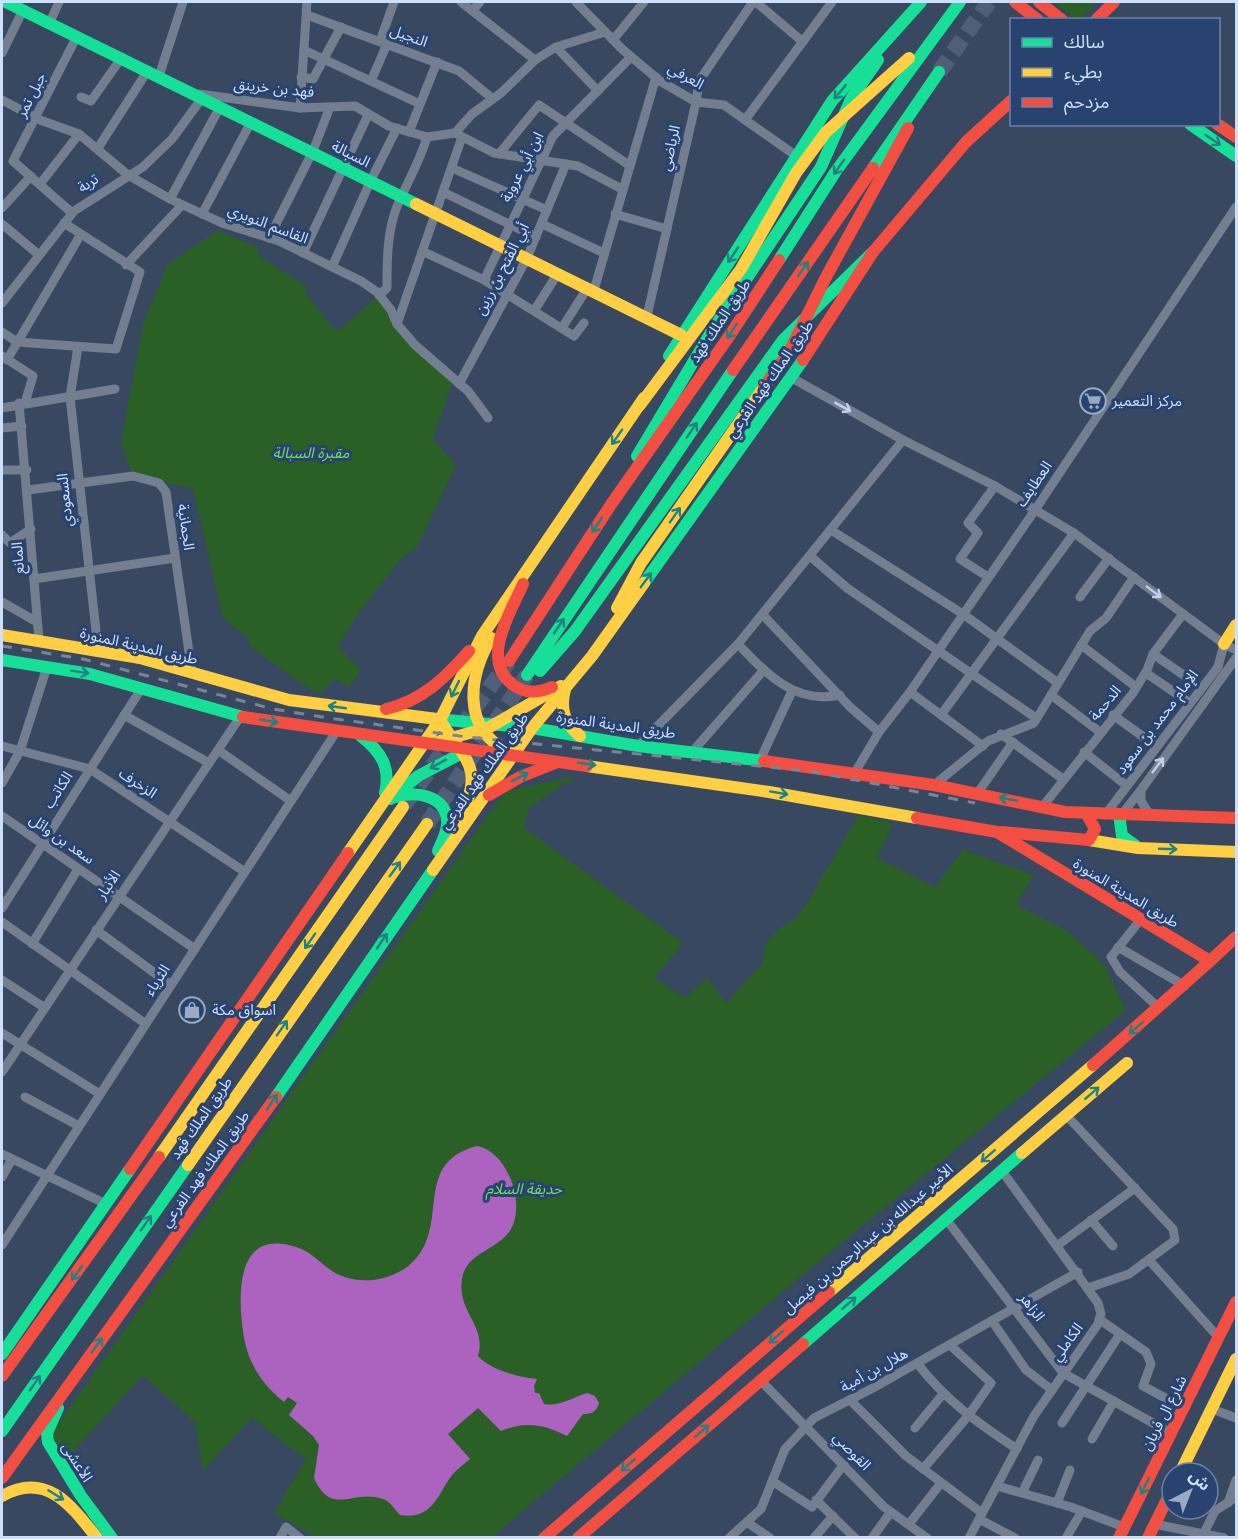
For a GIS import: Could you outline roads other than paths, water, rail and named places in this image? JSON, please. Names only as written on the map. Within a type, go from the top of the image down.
[{"type":"main road","name":"السبالة","points":[[10,2],[647,316],[681,335]]},
{"type":"main road","points":[[640,405],[681,335],[795,155],[838,94],[921,2]]},
{"type":"main road","points":[[2,1354],[440,720],[482,636],[534,556],[640,405],[741,269],[796,173],[826,132],[916,52],[960,2]]},
{"type":"main road","name":"طريق الملك فهد","points":[[509,661],[612,502],[730,335],[836,171],[960,2]]},
{"type":"main road","points":[[1015,2],[1035,18]]},
{"type":"main road","points":[[1039,2],[1059,18]]},
{"type":"main road","points":[[1098,18],[1114,2]]},
{"type":"main road","points":[[612,502],[628,470],[712,329],[821,167],[850,99],[899,29]]},
{"type":"main road","points":[[363,829],[394,796],[418,776],[461,747],[484,727],[525,709],[567,681],[591,656],[641,563],[789,352],[826,277],[939,72],[695,425],[532,674],[575,631],[626,556],[783,340],[824,299],[873,252]]},
{"type":"main road","name":"طريق الملك فهد الفرعي","points":[[2,1478],[254,1129],[532,728],[591,656],[792,378],[873,252],[943,168],[1010,101]]},
{"type":"main road","points":[[1193,126],[1236,156]]},
{"type":"main road","points":[[1220,126],[1236,137]]},
{"type":"main road","points":[[534,556],[497,651],[497,665],[501,675],[510,685],[521,691],[549,689],[591,656]]},
{"type":"main road","points":[[514,754],[492,741],[484,727],[473,706],[473,679],[487,645],[534,556]]},
{"type":"main road","points":[[1224,644],[1236,625]]},
{"type":"main road","name":"طريق المدينة المنورة","points":[[2,635],[98,649],[290,700],[484,727],[532,728],[638,746],[760,760],[934,785],[1086,813],[1236,818]]},
{"type":"main road","points":[[373,711],[413,702],[428,693],[448,675],[482,636]]},
{"type":"main road","points":[[2,660],[90,674],[240,717],[336,732],[461,747],[492,741],[532,728]]},
{"type":"main road","points":[[566,687],[561,703],[563,718],[580,736]]},
{"type":"main road","points":[[428,875],[472,794],[474,780],[471,762],[440,720]]},
{"type":"main road","points":[[360,735],[385,758],[389,778],[382,801]]},
{"type":"main road","name":"طريق المدينة المنورة","points":[[461,747],[769,792],[997,831],[1089,840],[1138,848],[1236,852]]},
{"type":"main road","points":[[480,802],[520,777],[563,761]]},
{"type":"main road","points":[[363,829],[396,798],[408,791],[421,793],[434,799],[446,814],[448,827],[428,875]]},
{"type":"main road","name":"طريق الملك فهد","points":[[2,1376],[104,1236],[403,807]]},
{"type":"main road","name":"طريق المدينة المنورة","points":[[1086,813],[1095,829],[1089,840]]},
{"type":"main road","points":[[1121,814],[1122,836],[1138,848]]},
{"type":"main road","name":"طريق الملك فهد","points":[[2,1431],[427,824]]},
{"type":"main road","name":"طريق المدينة المنورة","points":[[997,831],[1210,961]]},
{"type":"main road","points":[[1210,961],[1236,938]]},
{"type":"main road","name":"الأمير عبدالله بن عبدالرحمن بن فيصل","points":[[544,1538],[1185,986],[1210,961]]},
{"type":"main road","points":[[578,1538],[1126,1063]]},
{"type":"main road","name":"شارع ال فريان","points":[[1121,1532],[1236,1302]]},
{"type":"main road","points":[[2,1341],[30,1314]]},
{"type":"main road","name":"الأعشى","points":[[83,1365],[53,1416],[47,1432],[48,1442],[81,1496],[112,1538]]},
{"type":"main road","points":[[1186,1461],[1235,1365]]},
{"type":"main road","name":"الأعشى","points":[[2,1496],[22,1487],[38,1487],[52,1491],[70,1505],[97,1538]]},
{"type":"main road","points":[[1148,1538],[1160,1512]]},
{"type":"street","points":[[50,22],[59,2]]},
{"type":"street","points":[[98,148],[154,73],[183,2]]},
{"type":"street","points":[[300,108],[308,2]]},
{"type":"street","points":[[370,81],[394,2]]},
{"type":"street","points":[[461,2],[535,60]]},
{"type":"street","points":[[472,11],[480,2]]},
{"type":"street","name":"العرفي","points":[[576,2],[631,57],[656,77],[696,102],[724,105],[795,155]]},
{"type":"street","points":[[613,40],[644,2]]},
{"type":"street","points":[[755,2],[802,42]]},
{"type":"street","name":"الرياضي","points":[[647,316],[699,81],[755,2]]},
{"type":"street","points":[[745,120],[832,2]]},
{"type":"street","points":[[2,53],[23,9]]},
{"type":"street","name":"النجيل","points":[[307,15],[459,71],[493,99]]},
{"type":"street","points":[[301,77],[313,79],[341,27]]},
{"type":"street","points":[[397,324],[452,168],[459,135],[472,114],[493,99],[535,60],[556,47],[605,32]]},
{"type":"street","name":"جبل تمر","points":[[72,213],[13,161],[78,36]]},
{"type":"street","points":[[556,47],[598,91]]},
{"type":"street","points":[[304,50],[420,104]]},
{"type":"street","points":[[81,97],[91,101],[122,57]]},
{"type":"street","name":"ابن أبي عروبة","points":[[484,280],[539,161],[553,136],[631,57]]},
{"type":"street","points":[[409,132],[437,62]]},
{"type":"street","points":[[562,328],[591,289],[604,253],[656,77]]},
{"type":"street","name":"فهد بن خرينق","points":[[198,96],[300,108],[355,106],[368,115],[409,132],[427,137],[459,135]]},
{"type":"street","name":"تربة","points":[[2,301],[72,213],[142,167],[172,138],[198,96]]},
{"type":"street","name":"القاسم النويري","points":[[2,100],[36,118],[79,134],[128,175],[170,200],[269,238],[361,281],[379,294],[391,310],[397,324],[415,345],[468,391],[488,418]]},
{"type":"street","points":[[499,154],[539,105],[564,124],[629,165]]},
{"type":"street","points":[[170,200],[220,107]]},
{"type":"street","points":[[269,238],[313,151],[330,107]]},
{"type":"street","points":[[303,253],[368,115]]},
{"type":"street","points":[[202,214],[251,122]]},
{"type":"street","points":[[332,267],[397,128]]},
{"type":"street","points":[[40,184],[79,134]]},
{"type":"street","points":[[459,135],[499,154],[578,166],[622,189]]},
{"type":"street","points":[[379,294],[387,288],[392,226],[402,196],[418,165],[427,137]]},
{"type":"street","name":"أبي الفتح بن رزين","points":[[459,384],[527,258],[566,164]]},
{"type":"street","points":[[452,168],[547,210]]},
{"type":"street","points":[[2,208],[31,176]]},
{"type":"street","points":[[443,192],[536,237]]},
{"type":"street","points":[[126,265],[182,205]]},
{"type":"street","name":"العطايف","points":[[854,774],[879,732],[910,692],[1035,510],[1236,207]]},
{"type":"street","points":[[615,214],[666,229]]},
{"type":"street","points":[[2,332],[17,342],[116,349],[140,272],[64,223]]},
{"type":"street","points":[[2,224],[39,255]]},
{"type":"street","points":[[542,224],[604,253]]},
{"type":"street","points":[[4,358],[17,342],[81,234]]},
{"type":"street","points":[[422,251],[484,280],[574,336],[584,323]]},
{"type":"street","points":[[534,311],[558,273]]},
{"type":"street","name":"السعودي","points":[[78,347],[70,397],[98,649]]},
{"type":"street","name":"المانع","points":[[4,358],[33,376],[22,403],[22,426],[39,640]]},
{"type":"street","points":[[792,378],[903,440],[995,486],[1074,533],[1224,644],[1236,650]]},
{"type":"street","points":[[2,408],[115,389]]},
{"type":"street","points":[[2,428],[22,426]]},
{"type":"street","points":[[638,746],[738,644],[903,440]]},
{"type":"street","points":[[2,470],[27,470]]},
{"type":"street","name":"الجمانية","points":[[28,490],[133,476],[159,483],[166,492],[192,673]]},
{"type":"street","points":[[988,577],[960,559],[978,533],[968,523],[995,486]]},
{"type":"street","points":[[2,535],[10,543],[31,529]]},
{"type":"street","points":[[831,530],[963,614],[1058,684]]},
{"type":"street","points":[[940,715],[1074,533]]},
{"type":"street","points":[[810,556],[847,588],[1036,718]]},
{"type":"street","points":[[34,579],[175,558]]},
{"type":"street","points":[[1080,597],[1109,558]]},
{"type":"street","points":[[934,785],[1001,734],[1034,723],[1090,631],[1106,618],[1134,577]]},
{"type":"street","points":[[2,603],[37,622]]},
{"type":"street","name":"الدحمة","points":[[1043,806],[1136,687],[1154,654],[1183,614]]},
{"type":"street","points":[[763,615],[879,732]]},
{"type":"street","points":[[738,644],[763,671],[792,691],[825,698],[840,695]]},
{"type":"street","name":"الإمام محمد بن سعود","points":[[1105,815],[1218,667],[1224,644]]},
{"type":"street","points":[[1081,645],[1136,687]]},
{"type":"street","points":[[1154,654],[1185,676]]},
{"type":"street","name":"الإمام محمد بن سعود","points":[[1121,814],[1141,790],[1236,658]]},
{"type":"street","points":[[2,783],[20,751],[47,667]]},
{"type":"street","points":[[693,751],[763,671]]},
{"type":"street","points":[[1146,672],[1190,703]]},
{"type":"street","name":"الكاتب","points":[[2,908],[141,689]]},
{"type":"street","points":[[760,760],[792,691]]},
{"type":"street","points":[[910,692],[983,746]]},
{"type":"street","points":[[1051,695],[1100,732]]},
{"type":"street","points":[[124,715],[209,763]]},
{"type":"street","points":[[1113,715],[1156,746]]},
{"type":"street","name":"الأنبار","points":[[2,1072],[240,717]]},
{"type":"street","name":"الثرياء","points":[[3,1240],[336,732]]},
{"type":"street","points":[[1001,734],[1063,779]]},
{"type":"street","points":[[976,794],[1012,742]]},
{"type":"street","name":"الزخرف","points":[[2,746],[90,769],[245,872]]},
{"type":"street","points":[[218,750],[291,801]]},
{"type":"street","points":[[1084,752],[1127,786]]},
{"type":"street","name":"الإمام محمد بن سعود","points":[[1141,790],[1141,801],[1150,815]]},
{"type":"street","name":"سعد بن وائل","points":[[2,816],[195,949]]},
{"type":"street","points":[[32,944],[78,868]]},
{"type":"street","points":[[2,922],[146,1024]]},
{"type":"street","points":[[1137,924],[1111,957],[1120,972],[1159,1008]]},
{"type":"street","points":[[96,930],[171,985]]},
{"type":"street","points":[[1118,947],[1185,986]]},
{"type":"street","points":[[2,980],[45,1008]]},
{"type":"street","points":[[2,1033],[100,1094]]},
{"type":"street","points":[[25,1097],[79,1126]]},
{"type":"street","points":[[1066,1115],[1173,1229],[1175,1240],[1129,1274],[1088,1288]]},
{"type":"street","points":[[2,1154],[105,1204]]},
{"type":"street","points":[[2,1177],[12,1159]]},
{"type":"street","name":"الكاملي","points":[[969,1538],[1052,1390],[1099,1319],[1098,1303],[1078,1272],[1002,1171]]},
{"type":"street","points":[[1058,1245],[1135,1188]]},
{"type":"street","name":"الزاهر","points":[[946,1219],[1063,1373],[1171,1433]]},
{"type":"street","points":[[1091,1220],[1113,1246]]},
{"type":"street","points":[[1149,1260],[1219,1338]]},
{"type":"street","name":"هلال بن أمية","points":[[729,1538],[761,1509],[785,1449],[814,1418],[950,1345],[1078,1272]]},
{"type":"street","points":[[1099,1319],[1146,1352],[1151,1364],[1143,1386],[1184,1408]]},
{"type":"street","points":[[992,1321],[1026,1370],[1052,1390]]},
{"type":"street","points":[[1062,1423],[1085,1384],[1120,1334]]},
{"type":"street","points":[[923,1469],[968,1416],[991,1383],[950,1345]]},
{"type":"street","points":[[917,1363],[943,1394],[968,1416],[1017,1449]]},
{"type":"street","name":"القوصي","points":[[760,1380],[891,1512],[927,1538]]},
{"type":"street","points":[[915,1428],[943,1394]]},
{"type":"street","points":[[850,1400],[923,1469],[981,1516],[1014,1537]]},
{"type":"street","points":[[1092,1439],[1114,1401]]},
{"type":"street","points":[[1212,1409],[1236,1418]]},
{"type":"street","points":[[1022,1493],[1038,1460]]},
{"type":"street","points":[[772,1481],[812,1506],[844,1464]]},
{"type":"street","points":[[1057,1503],[1070,1470]]},
{"type":"street","points":[[1228,1503],[1236,1480]]},
{"type":"street","points":[[909,1524],[941,1483]]},
{"type":"street","points":[[997,1486],[1082,1511],[1121,1532]]},
{"type":"street","points":[[1206,1534],[1215,1511],[1236,1497]]},
{"type":"street","points":[[816,1500],[855,1538]]},
{"type":"street","points":[[1066,1538],[1082,1511]]},
{"type":"street","points":[[872,1538],[891,1512]]},
{"type":"street","points":[[814,1538],[833,1516]]},
{"type":"street","points":[[748,1523],[770,1538]]},
{"type":"street","points":[[1154,1524],[1224,1538]]},
{"type":"street","points":[[280,1538],[286,1527],[300,1538]]},
{"type":"tunnel","points":[[939,72],[989,2]]},
{"type":"tunnel","points":[[404,805],[509,661]]},
{"type":"tunnel","points":[[427,824],[527,675]]},
{"type":"railway","points":[[2,646],[83,659],[273,709],[467,737],[809,771],[975,803]]},
{"type":"place","name":"مركز التعمير","points":[[1093,401]]},
{"type":"place","name":"اسواق مكة","points":[[192,1010]]},
{"type":"park label","name":"مقبرة السبالة","points":[[311,453]]},
{"type":"park label","name":"حديقة السلام","points":[[524,1189]]}]
